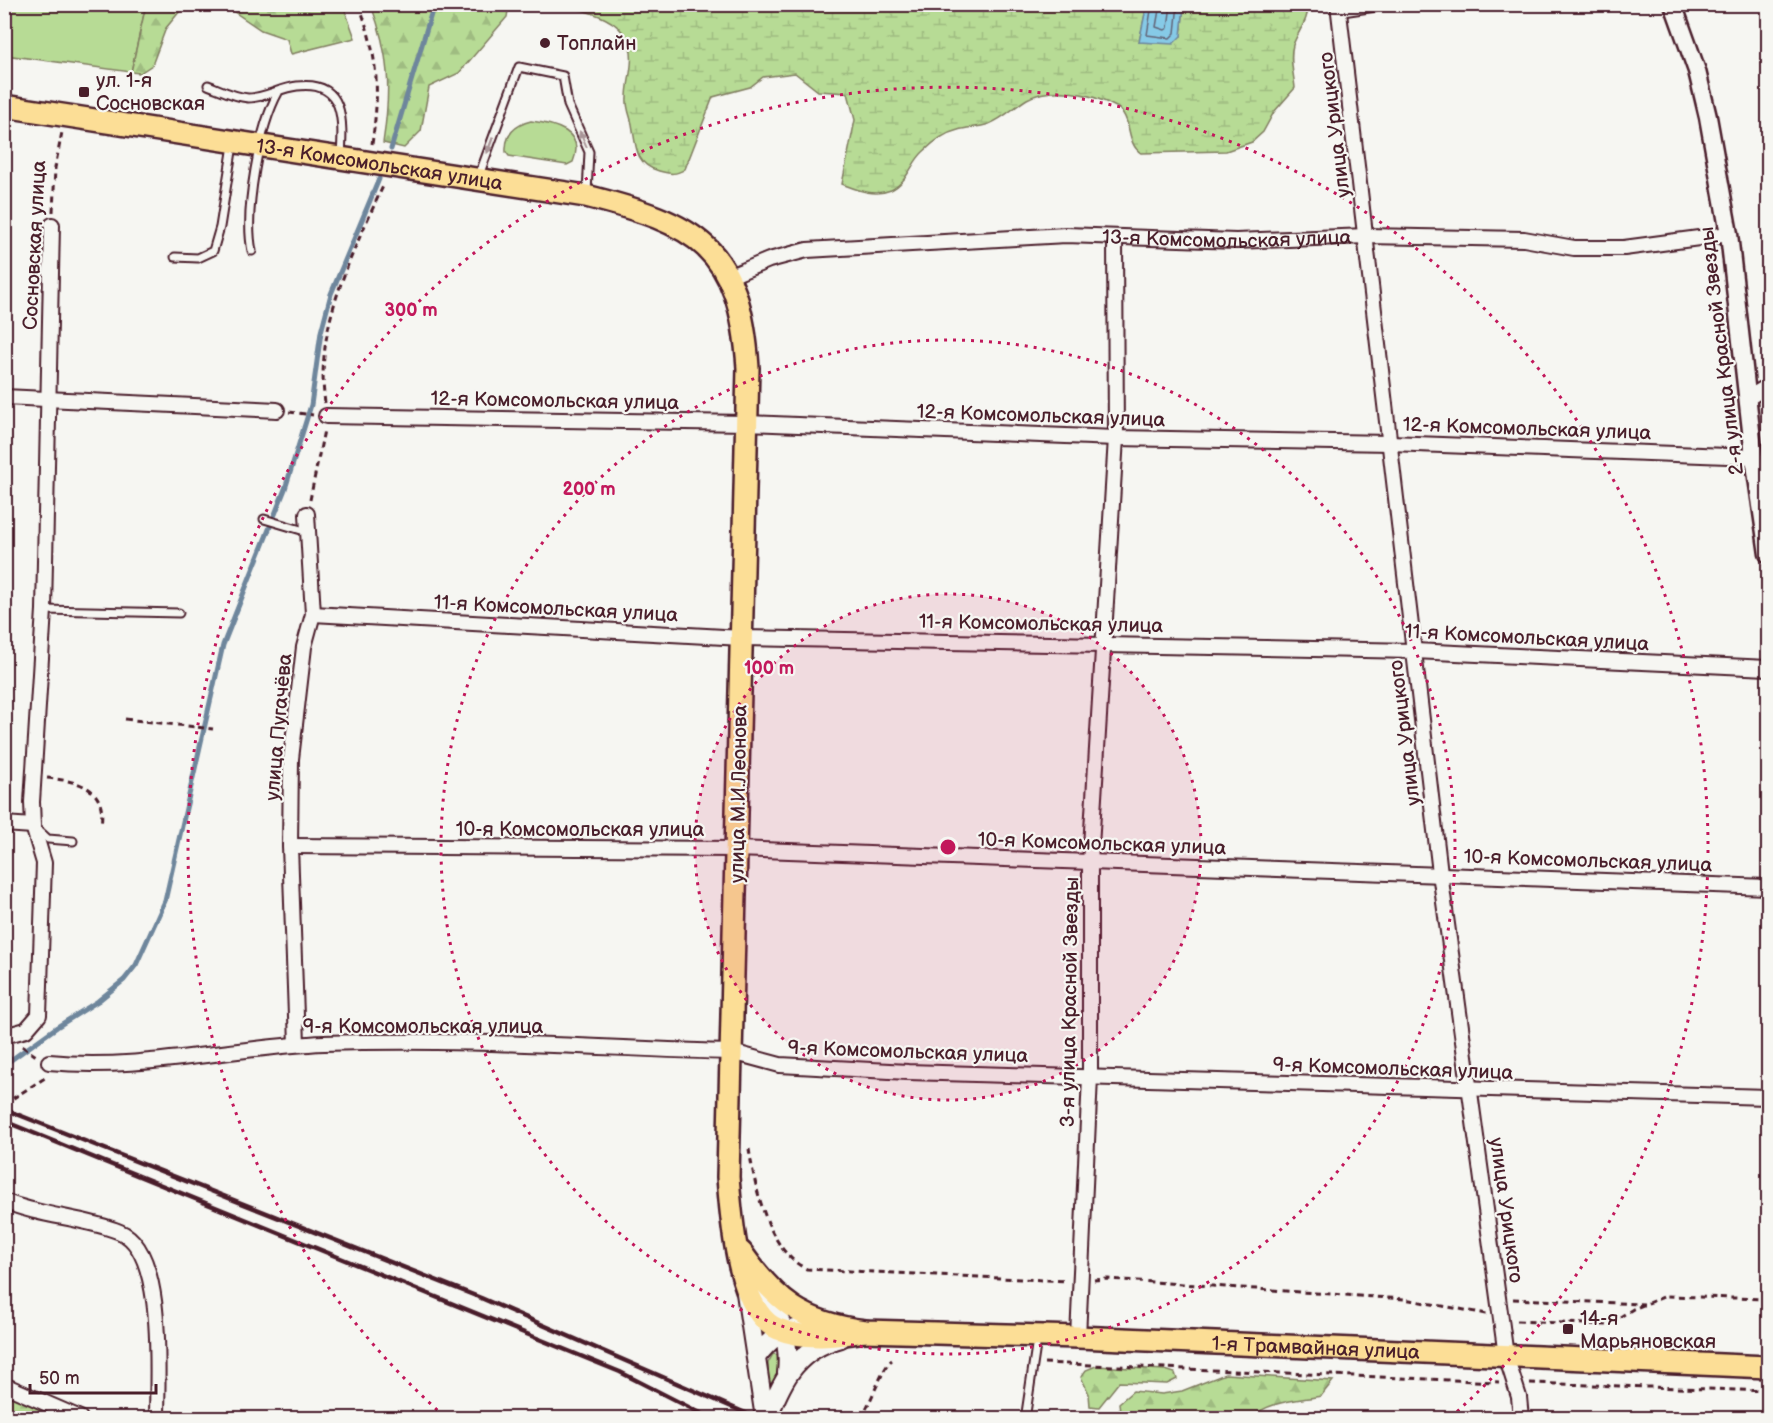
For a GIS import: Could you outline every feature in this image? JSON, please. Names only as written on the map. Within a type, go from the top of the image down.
[{"type":"main road","name":"13-я Комсомольская улица","points":[[4,106],[392,168],[477,178],[586,196],[669,220],[694,236],[714,256],[728,277],[740,305]]},
{"type":"main road","name":"улица М.И.Леонова","points":[[740,305],[747,357],[747,423],[728,1177],[738,1246],[754,1286]]},
{"type":"main road","points":[[754,1286],[794,1309],[833,1327]]},
{"type":"main road","points":[[754,1286],[766,1321],[776,1329],[818,1337],[864,1331]]},
{"type":"main road","points":[[754,1286],[757,1356],[766,1419]]},
{"type":"main road","points":[[757,1356],[768,1341],[786,1331],[813,1326],[864,1331]]},
{"type":"main road","points":[[766,1419],[787,1373],[789,1353],[786,1331]]},
{"type":"main road","points":[[787,1373],[819,1347],[864,1331]]},
{"type":"main road","name":"1-я Трамвайная улица","points":[[864,1331],[1078,1337],[1768,1368]]},
{"type":"street","points":[[1339,7],[1372,4]]},
{"type":"street","name":"2-я улица Красной Звезды","points":[[1672,4],[1696,71],[1708,117],[1729,234],[1754,457],[1768,554]]},
{"type":"street","name":"улица Урицкого","points":[[1339,7],[1440,873],[1505,1318],[1506,1356],[1521,1419]]},
{"type":"street","name":"Сосновская улица","points":[[8,1036],[26,1030],[39,1015],[44,863],[33,826],[33,776],[44,610],[52,225]]},
{"type":"street","name":"13-я Комсомольская улица","points":[[728,277],[769,260],[807,250],[1066,235],[1236,241],[1367,236],[1524,239],[1574,248],[1624,248],[1729,234]]},
{"type":"street","name":"3-я улица Красной Звезды","points":[[1078,1337],[1090,1077],[1090,863],[1106,643],[1116,438],[1115,237]]},
{"type":"street","points":[[1748,398],[1768,386]]},
{"type":"street","points":[[4,397],[277,410]]},
{"type":"street","name":"12-я Комсомольская улица","points":[[323,416],[747,423],[1116,438],[1390,442],[1754,457]]},
{"type":"street","name":"улица Пугачёва","points":[[297,1044],[290,846],[291,759],[304,646],[313,614],[307,514]]},
{"type":"street","name":"11-я Комсомольская улица","points":[[313,614],[742,639],[1106,643],[1415,651],[1768,668]]},
{"type":"street","points":[[4,824],[33,826]]},
{"type":"street","name":"10-я Комсомольская улица","points":[[290,846],[736,849],[1090,863],[1440,873],[1768,887]]},
{"type":"street","name":"9-я Комсомольская улица","points":[[52,1062],[100,1066],[297,1044],[376,1041],[732,1052],[780,1065],[1471,1090],[1768,1097]]},
{"type":"street","points":[[4,1202],[28,1212],[74,1219],[120,1231],[134,1238],[144,1258],[151,1285],[158,1341],[157,1419]]},
{"type":"street","points":[[4,1385],[80,1419]]},
{"type":"lane","points":[[477,178],[519,67],[563,76],[568,105],[589,152],[586,196]]},
{"type":"lane","points":[[208,85],[248,98],[297,86],[315,86],[331,93],[340,106],[343,122],[341,159]]},
{"type":"lane","points":[[252,251],[248,232],[249,212],[265,124],[279,90]]},
{"type":"lane","points":[[175,257],[198,258],[213,250],[220,227],[234,142]]},
{"type":"lane","points":[[266,519],[308,532]]},
{"type":"lane","points":[[44,610],[179,613]]},
{"type":"lane","points":[[33,826],[48,839],[73,841]]},
{"type":"lane","points":[[1026,1413],[1037,1336]]},
{"type":"path","points":[[359,4],[372,40],[378,73],[369,164]]},
{"type":"path","name":"Сосновская улица","points":[[52,225],[56,168],[66,116]]},
{"type":"path","points":[[307,514],[323,416],[322,380],[326,338],[335,302],[362,232],[392,168]]},
{"type":"path","points":[[297,413],[323,416]]},
{"type":"path","points":[[125,719],[212,729]]},
{"type":"path","points":[[33,776],[73,781],[90,788],[99,800],[103,813],[101,825]]},
{"type":"path","points":[[4,1104],[44,1080],[52,1062],[31,1053],[8,1036]]},
{"type":"path","points":[[748,1143],[757,1194],[774,1234],[790,1258],[807,1269],[1081,1282],[1108,1279],[1371,1296],[1404,1299],[1505,1318],[1607,1325],[1633,1308],[1666,1296],[1768,1299]]},
{"type":"path","points":[[1505,1318],[1508,1299],[1646,1304]]},
{"type":"path","points":[[861,1419],[880,1382],[884,1367],[891,1360]]},
{"type":"path","points":[[1033,1362],[1514,1383],[1768,1391]]},
{"type":"green space","points":[[146,4],[221,5],[180,11],[166,28],[152,65],[140,73],[131,72]]},
{"type":"green space","points":[[5,5],[146,5],[131,72],[5,55]]},
{"type":"green space","points":[[224,5],[343,5],[355,38],[291,54],[287,39],[261,30]]},
{"type":"green space","points":[[371,5],[418,5],[472,11],[484,5],[509,5],[507,17],[459,73],[429,87],[421,131],[404,148],[383,143],[388,90],[387,73],[382,40]]},
{"type":"green space","points":[[484,5],[451,14],[426,10],[418,6]]},
{"type":"green space","points":[[564,5],[1147,5],[1139,42],[1181,36],[1184,5],[1308,5],[1308,10],[1292,50],[1295,88],[1274,112],[1263,132],[1252,142],[1226,151],[1141,153],[1133,143],[1125,117],[1116,107],[1072,92],[1048,92],[1027,99],[989,124],[953,131],[944,136],[923,152],[901,183],[891,190],[878,193],[866,192],[842,184],[855,120],[848,93],[818,91],[795,73],[763,77],[750,87],[713,97],[685,169],[673,173],[651,168],[638,154],[628,108],[627,91],[631,54],[627,39],[616,25],[608,20]]},
{"type":"green space","points":[[531,121],[549,124],[566,131],[575,143],[576,151],[573,162],[567,165],[509,156],[506,146],[509,136],[520,125]]},
{"type":"green space","points":[[773,1354],[780,1355],[783,1363],[769,1402],[768,1363]]},
{"type":"green space","points":[[1096,1366],[1165,1370],[1175,1373],[1177,1379],[1167,1384],[1119,1382],[1099,1407],[1090,1406],[1089,1394],[1081,1377],[1086,1370]]},
{"type":"green space","points":[[1225,1374],[1333,1381],[1321,1396],[1275,1405],[1258,1412],[1252,1418],[1121,1418],[1119,1403],[1133,1391],[1162,1394],[1182,1391]]},
{"type":"green space","points":[[5,1393],[57,1418],[5,1418]]},
{"type":"water","points":[[1147,4],[1184,5],[1181,36],[1173,44],[1139,42]]},
{"type":"waterway","points":[[391,149],[434,4]]},
{"type":"waterway","points":[[4,1065],[98,1001],[124,980],[136,965],[165,901],[223,645],[285,489],[311,405],[321,332],[331,294],[379,179]]},
{"type":"railway","points":[[4,1109],[481,1298],[757,1418]]},
{"type":"railway","points":[[4,1121],[620,1372],[710,1418]]},
{"type":"place","name":"Топлайн","points":[[545,43]]},
{"type":"place","name":"ул. 1-я Сосновская","points":[[84,92]]},
{"type":"place","name":"14-я Марьяновская","points":[[1568,1329]]}]
